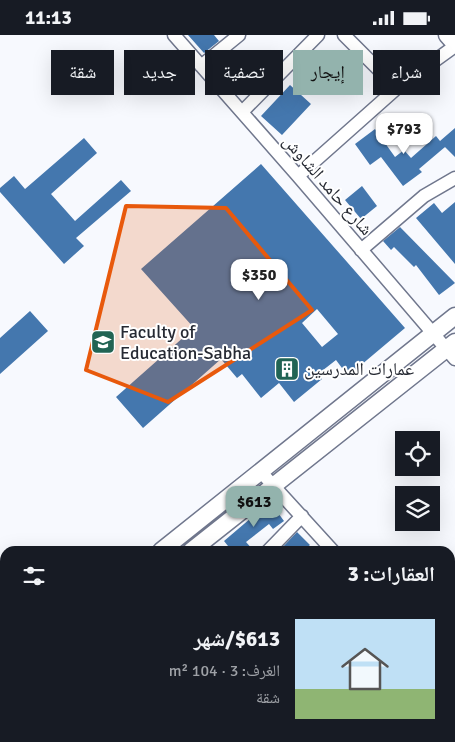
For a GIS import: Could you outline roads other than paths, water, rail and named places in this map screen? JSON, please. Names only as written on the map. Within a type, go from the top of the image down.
[{"type":"main road","points":[[447,35],[455,45]]},
{"type":"main road","points":[[167,546],[434,335],[455,316]]},
{"type":"main road","points":[[197,546],[274,485],[452,350]]},
{"type":"street","name":"شارع حامد الشاوش","points":[[174,35],[434,335],[452,350]]},
{"type":"street","points":[[201,66],[239,35]]},
{"type":"street","points":[[242,112],[318,35]]},
{"type":"street","points":[[344,35],[373,64]]},
{"type":"street","points":[[440,56],[455,45]]},
{"type":"street","points":[[298,176],[389,95]]},
{"type":"street","points":[[361,250],[424,196],[455,178]]},
{"type":"street","points":[[260,471],[328,546]]},
{"type":"street","points":[[273,546],[302,517]]},
{"type":"place","name":"Faculty of Education-Sabha","points":[[103,342]]},
{"type":"place","name":"عمارات المدرسين","points":[[287,369]]}]
